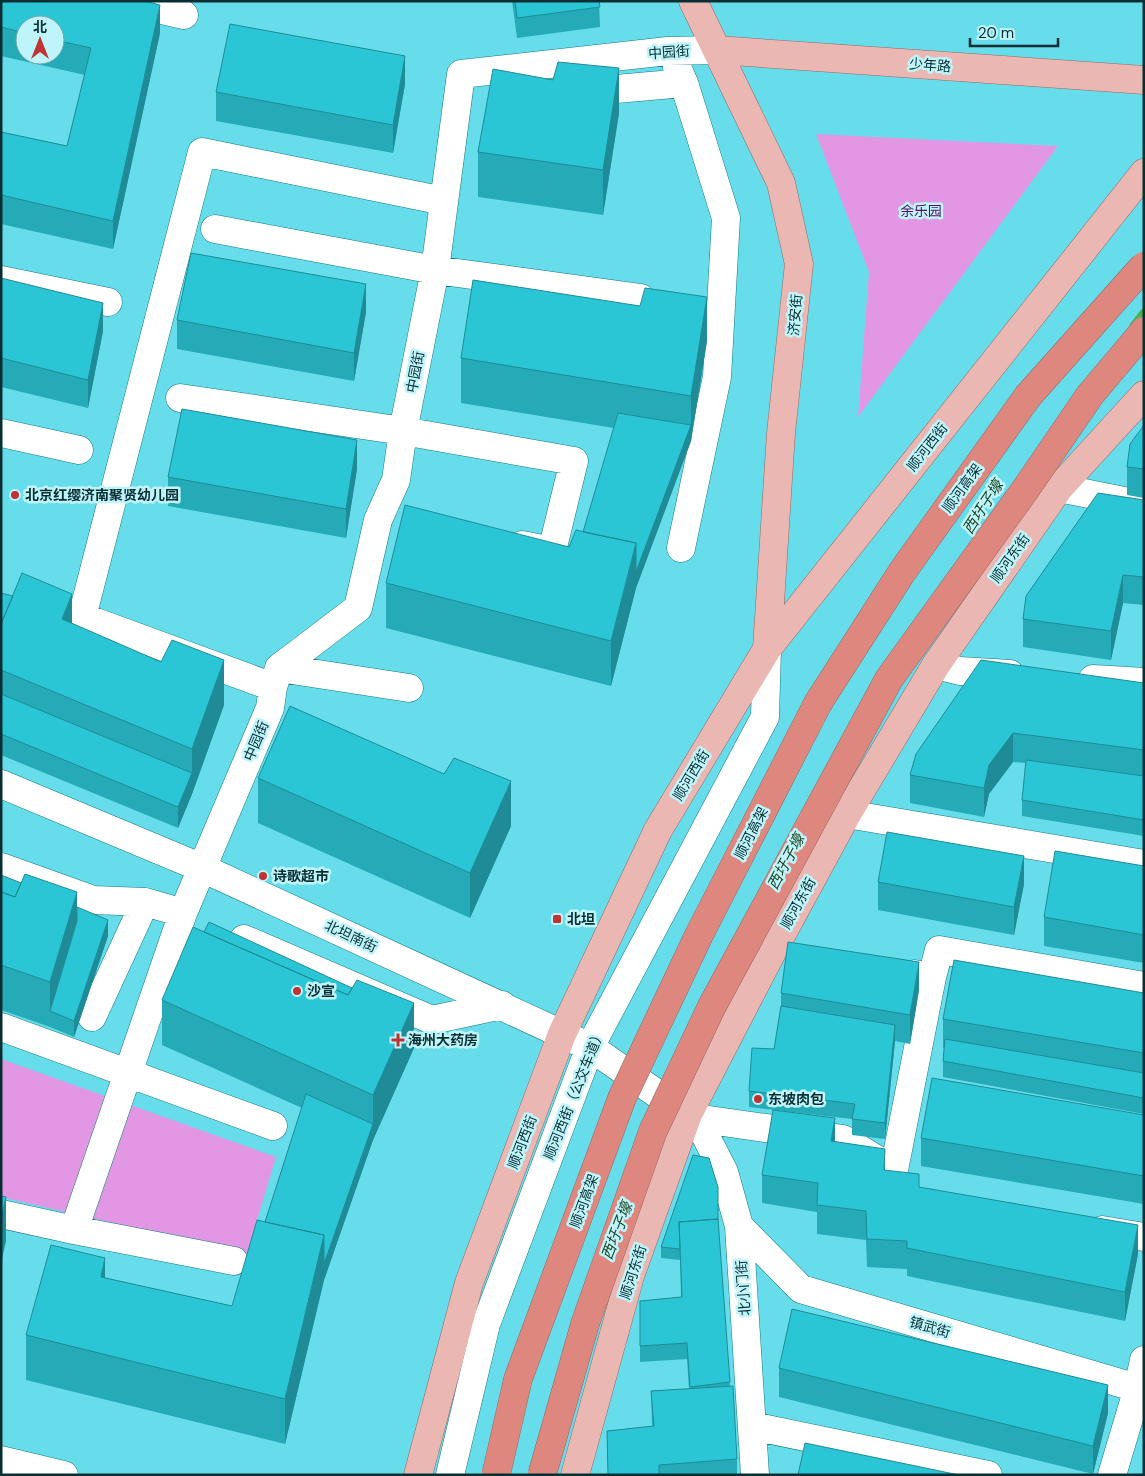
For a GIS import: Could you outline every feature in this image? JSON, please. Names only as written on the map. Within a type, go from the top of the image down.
[{"type":"highway","name":"顺河高架","points":[[496,1475],[518,1379],[622,1098],[699,934],[818,703],[902,572],[1028,396],[1144,266]]},
{"type":"highway","points":[[542,1475],[585,1324],[653,1131],[712,1006],[889,679],[1025,490],[1090,395],[1144,331]]},
{"type":"main road","name":"济安街","points":[[693,1],[781,183],[799,264],[781,433],[766,649]]},
{"type":"main road","name":"少年路","points":[[717,50],[1144,80]]},
{"type":"main road","name":"顺河西街","points":[[418,1475],[469,1283],[562,1034],[658,830],[766,649],[1144,173]]},
{"type":"main road","name":"顺河东街","points":[[575,1475],[630,1276],[688,1114],[784,953],[847,814],[936,665],[1059,488],[1144,395]]},
{"type":"street","points":[[123,1],[184,15]]},
{"type":"street","points":[[668,50],[684,83],[726,218],[717,377],[681,548]]},
{"type":"street","name":"中园街","points":[[74,1230],[183,913],[274,687],[358,608],[378,520],[396,480],[403,431],[436,270],[461,74],[668,50],[717,50]]},
{"type":"street","points":[[556,95],[684,83]]},
{"type":"street","points":[[409,688],[274,687],[82,617],[202,152],[444,201]]},
{"type":"street","points":[[215,229],[436,270],[641,298]]},
{"type":"street","points":[[1,280],[108,302]]},
{"type":"street","points":[[180,398],[403,431],[574,461],[552,551],[494,540]]},
{"type":"street","points":[[1,433],[79,450]]},
{"type":"street","points":[[1059,488],[1144,506]]},
{"type":"street","points":[[378,520],[407,525]]},
{"type":"street","name":"顺河西街（公交车道）","points":[[450,1475],[486,1324],[590,1047],[764,717],[766,649]]},
{"type":"street","points":[[936,665],[960,671],[1038,676]]},
{"type":"street","points":[[1066,677],[1144,682]]},
{"type":"street","points":[[274,687],[297,719]]},
{"type":"street","name":"北坦南街","points":[[1,784],[202,868],[590,1047],[688,1114]]},
{"type":"street","points":[[847,814],[1144,864]]},
{"type":"street","points":[[1,867],[93,900],[145,902],[183,913]]},
{"type":"street","points":[[92,1017],[145,902]]},
{"type":"street","points":[[218,928],[432,1020],[502,1005]]},
{"type":"street","points":[[688,1114],[702,1119],[843,1138],[904,1178],[912,1078],[932,977],[940,950],[1144,986]]},
{"type":"street","points":[[893,970],[932,977]]},
{"type":"street","points":[[1,1027],[273,1126]]},
{"type":"street","points":[[912,1078],[941,1083]]},
{"type":"street","name":"北小门街","points":[[688,1114],[699,1123],[724,1172],[739,1226],[755,1475]]},
{"type":"street","points":[[1,1214],[234,1261]]},
{"type":"street","name":"镇武街","points":[[739,1226],[801,1289],[1141,1389]]},
{"type":"street","points":[[1077,1226],[1144,1237]]},
{"type":"street","points":[[1112,1475],[1141,1389],[1144,1360]]},
{"type":"street","points":[[752,1426],[988,1475]]},
{"type":"street","points":[[1,1460],[64,1475]]},
{"type":"green space","name":"余乐园","points":[[816,134],[1058,146],[858,417],[869,272]]},
{"type":"green space","points":[[1,1059],[276,1157],[247,1254],[1,1197]]},
{"type":"building","points":[[1,1],[145,1],[160,5],[113,221],[1,195],[1,132],[67,146],[91,48],[65,42],[65,15],[15,15],[15,30],[1,27]]},
{"type":"building","points":[[515,1],[599,1],[600,7],[517,18]]},
{"type":"building","points":[[230,24],[405,56],[393,125],[216,92]]},
{"type":"building","points":[[558,62],[619,68],[603,170],[478,152],[493,69],[553,80]]},
{"type":"building","points":[[191,253],[366,284],[354,353],[177,320]]},
{"type":"building","points":[[1,278],[103,303],[88,380],[1,358]]},
{"type":"building","points":[[473,280],[640,306],[645,288],[707,297],[691,396],[461,358]]},
{"type":"building","points":[[182,409],[357,440],[346,509],[168,477]]},
{"type":"building","points":[[618,413],[691,425],[636,572],[636,543],[583,532]]},
{"type":"building","points":[[1144,425],[1144,469],[1127,467],[1130,444]]},
{"type":"building","points":[[1098,493],[1144,500],[1144,577],[1123,575],[1111,631],[1023,619],[1026,596]]},
{"type":"building","points":[[405,505],[569,547],[576,530],[636,543],[611,641],[386,583]]},
{"type":"building","points":[[22,573],[72,594],[62,619],[161,662],[172,640],[224,660],[192,749],[1,670],[1,624]]},
{"type":"building","points":[[1,593],[13,596],[1,624]]},
{"type":"building","points":[[981,660],[1144,683],[1144,750],[1013,733],[989,765],[984,788],[910,775],[916,754]]},
{"type":"building","points":[[1,694],[192,773],[178,807],[1,734]]},
{"type":"building","points":[[290,706],[444,774],[454,758],[511,781],[470,873],[258,778]]},
{"type":"building","points":[[1026,760],[1144,776],[1144,820],[1022,800]]},
{"type":"building","points":[[887,832],[1024,856],[1014,907],[878,882]]},
{"type":"building","points":[[1055,851],[1144,866],[1144,935],[1044,917]]},
{"type":"building","points":[[25,874],[77,892],[50,982],[1,965],[1,892],[15,897]]},
{"type":"building","points":[[1,875],[21,883],[15,897],[1,892]]},
{"type":"building","points":[[77,907],[108,920],[74,1021],[50,1011],[77,921]]},
{"type":"building","points":[[209,922],[352,988],[348,995],[204,932]]},
{"type":"building","points":[[193,927],[348,995],[357,980],[414,1003],[373,1095],[162,1000]]},
{"type":"building","points":[[788,942],[919,962],[910,1015],[781,993]]},
{"type":"building","points":[[954,960],[1144,993],[1144,1053],[943,1019]]},
{"type":"building","points":[[781,1006],[895,1025],[885,1123],[852,1119],[855,1104],[749,1091],[752,1048],[774,1049]]},
{"type":"building","points":[[945,1039],[1144,1073],[1144,1098],[943,1061]]},
{"type":"building","points":[[932,1078],[1144,1115],[1144,1176],[921,1138]]},
{"type":"building","points":[[306,1094],[373,1124],[324,1264],[324,1235],[265,1222]]},
{"type":"building","points":[[773,1110],[835,1118],[831,1141],[885,1149],[884,1170],[919,1174],[919,1187],[1138,1225],[1125,1292],[907,1248],[907,1241],[867,1239],[866,1211],[817,1205],[818,1183],[762,1175]]},
{"type":"building","points":[[693,1155],[709,1158],[718,1187],[718,1219],[679,1222],[680,1249],[661,1247]]},
{"type":"building","points":[[1,1196],[6,1197],[1,1218]]},
{"type":"building","points":[[718,1219],[730,1382],[690,1387],[687,1343],[640,1346],[640,1301],[682,1297],[679,1222]]},
{"type":"building","points":[[257,1220],[324,1235],[285,1399],[26,1335],[51,1245],[105,1258],[101,1277],[232,1306]]},
{"type":"building","points":[[792,1309],[1108,1385],[1093,1446],[779,1368]]},
{"type":"building","points":[[733,1386],[737,1459],[659,1465],[659,1475],[608,1475],[607,1431],[654,1426],[651,1391]]},
{"type":"building","points":[[805,1443],[959,1475],[798,1475]]},
{"type":"waterway","name":"西圩子壕","points":[[1134,326],[1144,313]]},
{"type":"place","name":"北京红缨济南聚贤幼儿园","points":[[15,495]]},
{"type":"place","name":"诗歌超市","points":[[263,876]]},
{"type":"place","name":"北坦","points":[[557,919]]},
{"type":"place","name":"沙宣","points":[[297,991]]},
{"type":"place","name":"海州大药房","points":[[398,1040]]},
{"type":"place","name":"东坡肉包","points":[[758,1099]]}]
